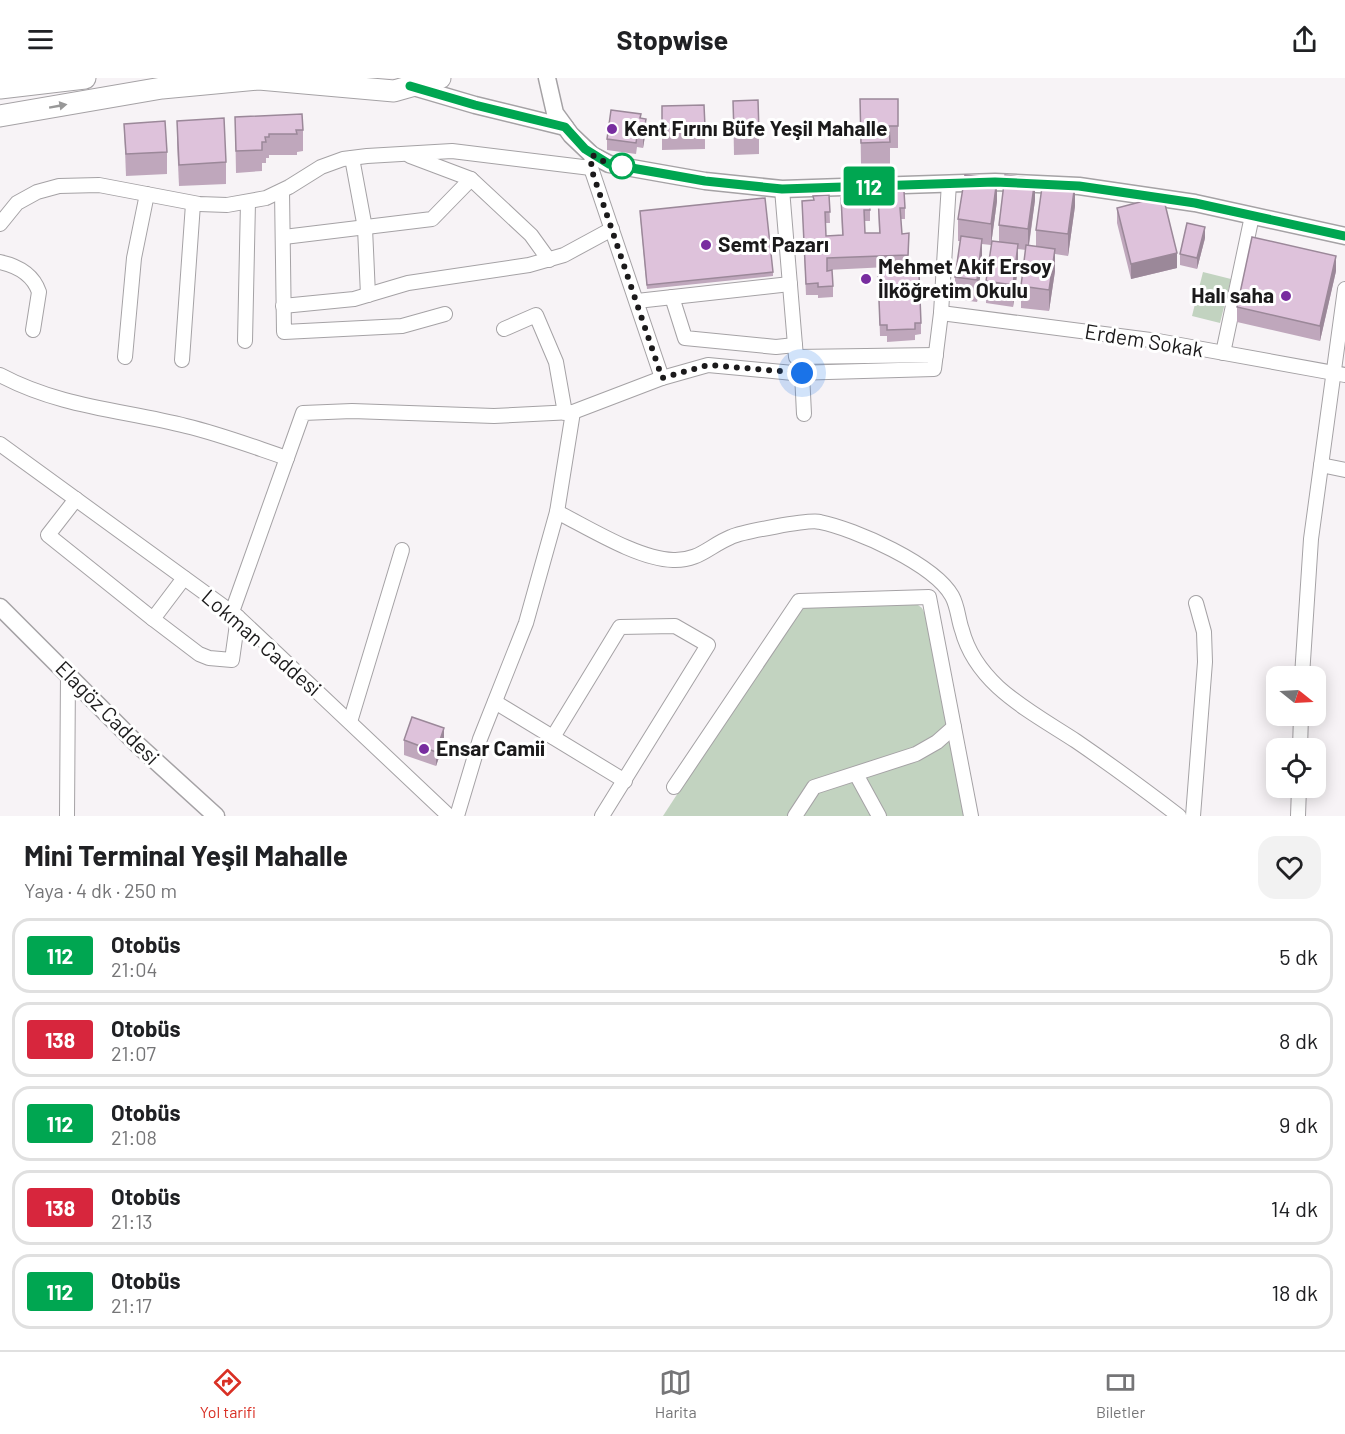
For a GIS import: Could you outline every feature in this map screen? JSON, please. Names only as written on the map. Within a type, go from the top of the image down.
[{"type":"main road","points":[[0,88],[85,78]]},
{"type":"main road","points":[[0,116],[162,88],[259,79],[379,84],[402,90],[413,82],[440,78]]},
{"type":"street","points":[[532,78],[592,162],[662,378]]},
{"type":"street","points":[[547,78],[560,120]]},
{"type":"street","points":[[413,82],[475,105],[560,120]]},
{"type":"street","points":[[0,224],[17,202],[37,192],[59,186],[99,185],[194,204],[227,205],[248,202],[282,191],[321,167],[352,158],[452,151],[592,162],[705,181],[782,189],[995,182],[1079,186],[1158,196],[1345,236]]},
{"type":"street","points":[[402,154],[471,179],[531,235],[549,260]]},
{"type":"street","points":[[352,158],[365,228],[368,295]]},
{"type":"street","points":[[284,237],[432,219],[471,179]]},
{"type":"street","points":[[76,499],[48,535],[199,654],[209,658],[232,660],[235,615],[258,535],[303,413],[352,411],[494,416],[569,412],[662,378],[708,365],[802,373],[934,369],[941,313],[949,183]]},
{"type":"street","points":[[782,189],[796,357],[936,355]]},
{"type":"street","points":[[282,191],[284,332],[402,326],[445,314]]},
{"type":"street","points":[[125,357],[134,258],[147,194]]},
{"type":"street","points":[[245,341],[248,202]]},
{"type":"street","points":[[182,360],[194,204]]},
{"type":"street","points":[[1222,353],[1252,216]]},
{"type":"street","points":[[283,306],[354,299],[408,283],[529,265],[564,255],[612,229]]},
{"type":"street","points":[[0,262],[10,264],[24,272],[38,287],[33,330]]},
{"type":"street","points":[[637,301],[790,284]]},
{"type":"street","points":[[1303,666],[1311,538],[1321,465],[1339,374],[1345,290]]},
{"type":"street","points":[[672,297],[685,338],[776,347],[795,345]]},
{"type":"street","name":"Erdem Sokak","points":[[941,313],[1158,341],[1339,374]]},
{"type":"street","points":[[457,816],[480,740],[526,623],[556,512],[569,412],[556,362],[536,315],[504,329]]},
{"type":"street","points":[[802,373],[804,414]]},
{"type":"street","points":[[0,375],[27,388],[69,402],[187,426],[287,458]]},
{"type":"street","name":"Lokman Caddesi","points":[[0,444],[235,615],[449,816]]},
{"type":"street","points":[[1321,465],[1345,470]]},
{"type":"street","points":[[556,512],[639,553],[666,560],[683,560],[698,556],[740,534],[817,521],[850,531],[883,546],[926,569],[947,588],[956,606],[969,649],[981,668],[998,686],[1112,765],[1179,816]]},
{"type":"street","points":[[350,722],[402,550]]},
{"type":"street","points":[[153,619],[184,578]]},
{"type":"street","points":[[674,787],[799,601],[929,597],[971,816]]},
{"type":"street","points":[[1193,816],[1205,662],[1204,632],[1196,603]]},
{"type":"street","name":"Elagöz Caddesi","points":[[0,607],[163,769],[216,816]]},
{"type":"street","points":[[553,737],[620,627],[675,626],[708,645],[602,816]]},
{"type":"street","points":[[67,816],[68,675]]},
{"type":"street","points":[[495,702],[625,781]]},
{"type":"street","points":[[795,816],[814,787],[916,754],[954,727]]},
{"type":"street","points":[[856,774],[879,816]]},
{"type":"street","points":[[1298,816],[1299,798]]},
{"type":"green space","points":[[1203,272],[1231,279],[1220,323],[1192,316]]},
{"type":"green space","points":[[914,602],[922,608],[926,616],[967,816],[663,816],[794,614],[808,606]]},
{"type":"building","points":[[860,99],[898,99],[898,126],[889,126],[890,142],[861,143]]},
{"type":"building","points":[[758,100],[759,133],[734,134],[733,101]]},
{"type":"building","points":[[704,105],[705,127],[662,129],[662,106]]},
{"type":"building","points":[[611,110],[641,114],[640,118],[646,119],[643,137],[637,136],[636,143],[607,139]]},
{"type":"building","points":[[302,114],[303,130],[296,130],[297,134],[269,134],[269,137],[265,137],[266,142],[262,142],[262,150],[236,151],[235,117]]},
{"type":"building","points":[[224,118],[226,162],[179,165],[177,121]]},
{"type":"building","points":[[165,121],[167,152],[126,154],[124,124]]},
{"type":"building","points":[[965,175],[997,179],[991,224],[958,219]]},
{"type":"building","points":[[1005,175],[1035,179],[1028,229],[999,225]]},
{"type":"building","points":[[1043,180],[1075,184],[1068,234],[1036,230]]},
{"type":"building","points":[[904,191],[905,208],[900,208],[902,234],[909,233],[908,255],[827,258],[827,271],[832,270],[833,286],[818,287],[818,283],[806,284],[802,201],[814,200],[813,196],[829,195],[830,212],[825,212],[826,236],[843,235],[841,198],[852,198],[852,194],[869,193],[870,210],[864,210],[865,233],[880,233],[878,197],[889,196],[889,192]]},
{"type":"building","points":[[1163,196],[1177,253],[1131,264],[1117,208]]},
{"type":"building","name":"Semt Pazarı","points":[[765,198],[773,272],[647,285],[640,211]]},
{"type":"building","points":[[1187,223],[1205,227],[1197,258],[1180,254]]},
{"type":"building","points":[[961,236],[982,239],[977,280],[955,277]]},
{"type":"building","name":"Halı saha","points":[[1252,237],[1336,256],[1320,326],[1237,307]]},
{"type":"building","points":[[992,241],[1018,244],[1013,285],[986,281]]},
{"type":"building","points":[[1026,245],[1055,249],[1049,290],[1021,286]]},
{"type":"building","points":[[912,269],[912,273],[919,273],[921,323],[915,323],[915,329],[887,330],[887,325],[880,325],[878,275],[884,274],[884,270]]},
{"type":"building","points":[[412,717],[444,728],[436,752],[404,740]]},
{"type":"bus line","name":"112","points":[[410,86],[565,127],[592,155],[609,164],[705,181],[782,189],[995,182],[1079,186],[1158,196],[1345,236]]},
{"type":"place","name":"Kent Fırını Büfe Yeşil Mahalle","points":[[612,129]]},
{"type":"place","name":"Semt Pazarı","points":[[706,245]]},
{"type":"place","name":"Mehmet Akif Ersoy İlköğretim Okulu","points":[[866,279]]},
{"type":"place","name":"Halı saha","points":[[1286,296]]},
{"type":"place","name":"Ensar Camii","points":[[424,749]]},
{"type":"route","points":[[622,166],[628,168],[609,164],[592,155],[591,168],[662,378],[708,365],[802,373]]}]
